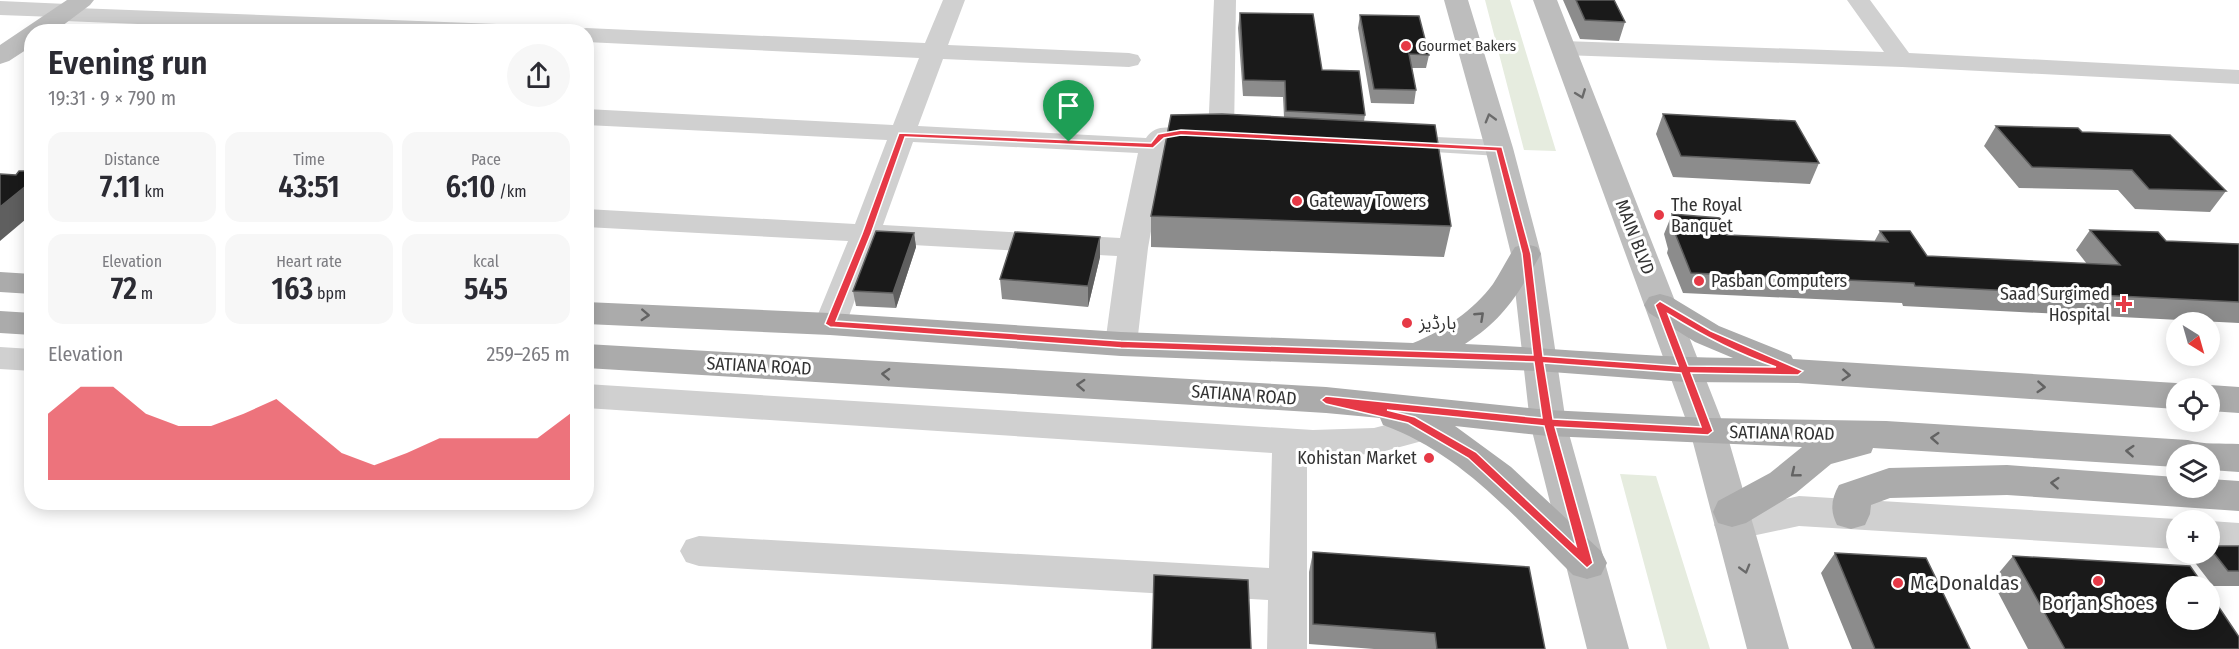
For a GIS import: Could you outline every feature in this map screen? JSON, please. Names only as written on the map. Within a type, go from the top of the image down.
[{"type":"main road","points":[[1456,0],[1499,148],[1526,254],[1548,423],[1608,649]]},
{"type":"main road","name":"MAIN BLVD","points":[[1545,0],[1708,431],[1768,649]]},
{"type":"main road","points":[[48,24],[71,8]]},
{"type":"main road","points":[[0,56],[24,40]]},
{"type":"main road","points":[[1413,356],[1428,351],[1468,327],[1499,298],[1526,254]]},
{"type":"main road","points":[[0,282],[24,284]]},
{"type":"main road","points":[[1660,305],[1716,338],[1754,356],[1798,371]]},
{"type":"main road","points":[[594,313],[830,324],[1121,344],[1538,359],[1685,370],[1798,371],[2166,395]]},
{"type":"main road","points":[[0,322],[24,324]]},
{"type":"main road","name":"SATIANA ROAD","points":[[594,356],[1326,400],[1548,423],[1708,431],[1886,435],[2166,453]]},
{"type":"main road","points":[[2220,399],[2239,400]]},
{"type":"main road","points":[[1326,400],[1411,419],[1472,455],[1587,563]]},
{"type":"main road","points":[[1733,518],[1783,483],[1819,453],[1886,435]]},
{"type":"main road","points":[[2220,457],[2239,458]]},
{"type":"main road","points":[[1851,514],[1852,496],[1889,483],[2007,480],[2239,496]]},
{"type":"street","points":[[830,324],[954,0]]},
{"type":"street","points":[[1121,344],[1133,248],[1153,146],[1161,136],[1214,134],[1225,0]]},
{"type":"street","points":[[1858,0],[1902,60]]},
{"type":"street","points":[[0,8],[71,8],[253,24]]},
{"type":"street","points":[[594,34],[1129,60]]},
{"type":"street","points":[[1563,48],[1902,60],[2239,77]]},
{"type":"street","points":[[594,117],[902,135],[1153,146]]},
{"type":"street","points":[[1372,142],[1499,148]]},
{"type":"street","points":[[594,218],[1133,248]]},
{"type":"street","points":[[0,358],[24,360]]},
{"type":"street","points":[[594,397],[1290,442],[1374,441],[1425,428]]},
{"type":"street","points":[[1287,649],[1290,442]]},
{"type":"street","points":[[1733,518],[1799,511],[2166,533]]},
{"type":"street","points":[[2220,537],[2239,538]]},
{"type":"street","points":[[699,551],[1288,585]]},
{"type":"shaded area","points":[[1485,0],[1510,0],[1556,151],[1524,150]]},
{"type":"shaded area","points":[[1620,474],[1656,476],[1710,649],[1667,649]]},
{"type":"building","points":[[1576,0],[1614,0],[1625,22],[1585,20]]},
{"type":"building","points":[[1240,13],[1313,14],[1322,70],[1359,71],[1365,115],[1286,111],[1285,81],[1244,80]]},
{"type":"building","points":[[1360,15],[1419,16],[1429,55],[1409,54],[1416,90],[1374,89]]},
{"type":"building","name":"Gateway Towers","points":[[1222,114],[1435,125],[1451,226],[1151,216],[1171,115]]},
{"type":"building","points":[[1663,114],[1795,121],[1819,163],[1681,156]]},
{"type":"building","points":[[1996,126],[2078,128],[2082,132],[2170,135],[2226,191],[2149,189],[2132,170],[2032,167]]},
{"type":"building","points":[[19,171],[24,171],[24,188],[0,207],[0,174],[16,175]]},
{"type":"building","points":[[1672,214],[1720,218],[1727,235],[1888,242],[1880,231],[1910,231],[1927,256],[2120,265],[2090,230],[2158,232],[2166,241],[2239,244],[2239,302],[1691,273],[1675,233],[1678,233]]},
{"type":"building","points":[[876,231],[914,233],[893,293],[853,291]]},
{"type":"building","points":[[1015,232],[1100,237],[1088,286],[1000,279]]},
{"type":"building","points":[[2220,546],[2239,546],[2239,571],[2228,571],[2220,561]]},
{"type":"building","points":[[1313,552],[1529,567],[1545,649],[1437,649],[1435,633],[1313,624]]},
{"type":"building","points":[[1835,553],[1926,558],[1970,649],[1875,649]]},
{"type":"building","points":[[2013,556],[2190,566],[2197,576],[2166,576],[2166,630],[2220,630],[2220,609],[2239,637],[2239,649],[2065,649]]},
{"type":"building","points":[[1154,575],[1248,580],[1251,649],[1152,649]]},
{"type":"place","name":"Gourmet Bakers","points":[[1406,46]]},
{"type":"place","name":"Gateway Towers","points":[[1297,201]]},
{"type":"place","name":"The Royal Banquet","points":[[1659,215]]},
{"type":"place","name":"Pasban Computers","points":[[1699,281]]},
{"type":"place","name":"Saad Surgimed Hospital","points":[[2124,304]]},
{"type":"place","name":"ہارڈیز","points":[[1407,323]]},
{"type":"place","name":"Kohistan Market","points":[[1429,458]]},
{"type":"place","name":"Borjan Shoes","points":[[2098,581]]},
{"type":"place","name":"Mc Donaldas","points":[[1898,583]]},
{"type":"route","points":[[1069,142],[902,135],[830,324],[1121,344],[1538,359],[1548,423],[1326,400],[1411,419],[1472,455],[1587,563],[1548,423],[1708,431],[1685,370],[1798,371],[1754,356],[1707,334],[1660,305],[1685,370],[1538,359],[1526,254],[1499,148],[1181,133],[1161,136],[1153,146],[1069,142]]}]
